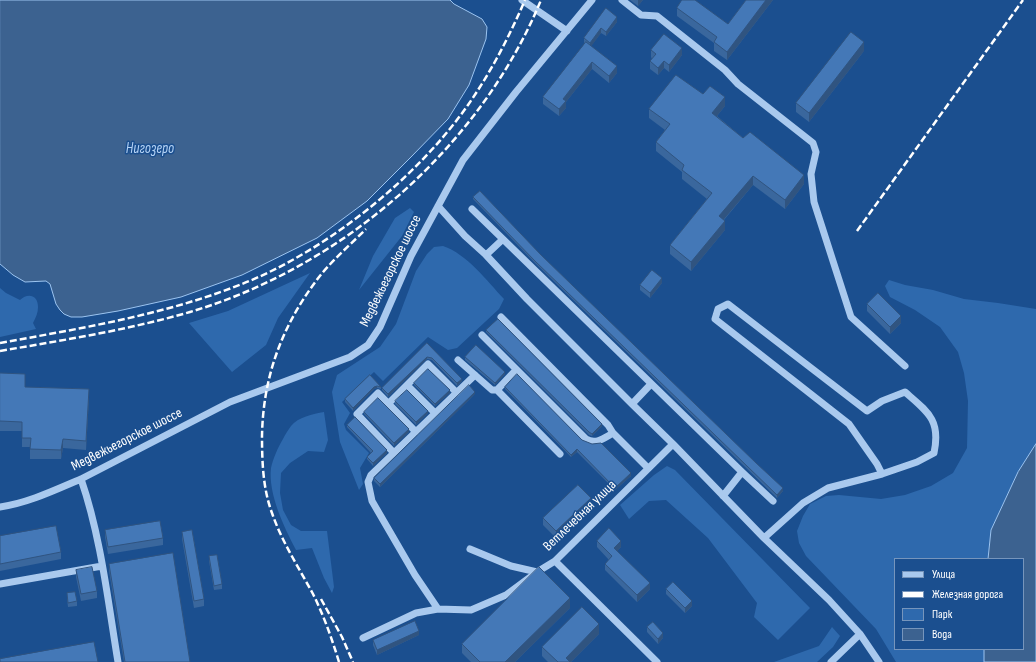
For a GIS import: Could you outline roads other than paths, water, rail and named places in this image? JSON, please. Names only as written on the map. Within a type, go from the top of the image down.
[{"type":"street","points":[[522,0],[567,31]]},
{"type":"street","name":"Медвежьегорское шоссе","points":[[0,507],[11,506],[37,498],[81,479],[230,402],[350,357],[368,345],[380,326],[411,256],[463,160],[516,92],[592,0]]},
{"type":"street","points":[[622,0],[641,15],[657,16],[725,70],[738,84],[813,143],[816,152],[812,174],[814,202],[851,317],[905,366]]},
{"type":"street","points":[[438,206],[465,236],[486,255],[527,299],[673,444],[764,538],[829,600],[860,634],[879,662]]},
{"type":"street","points":[[472,209],[502,240],[534,269],[773,501]]},
{"type":"street","points":[[486,255],[502,240]]},
{"type":"street","points":[[764,538],[803,503],[828,488],[882,474],[917,462],[934,453],[937,439],[935,426],[931,417],[923,407],[905,392],[882,401],[867,411],[728,304],[718,309],[715,319],[849,424],[877,464],[882,474]]},
{"type":"street","points":[[501,317],[608,425],[613,433],[648,468]]},
{"type":"street","points":[[482,335],[590,442],[599,441],[613,433]]},
{"type":"street","points":[[458,360],[492,390],[497,390],[560,454]]},
{"type":"street","points":[[388,404],[428,364],[457,393]]},
{"type":"street","points":[[497,390],[516,370]]},
{"type":"street","points":[[438,609],[414,575],[372,501],[368,482],[371,475],[475,375]]},
{"type":"street","points":[[632,404],[651,384]]},
{"type":"street","points":[[407,385],[435,413]]},
{"type":"street","points":[[394,453],[357,414],[378,393],[416,432]]},
{"type":"street","name":"Ветлечебная улица","points":[[363,638],[416,613],[438,609],[471,610],[506,595],[554,561],[673,444]]},
{"type":"street","points":[[723,496],[742,472]]},
{"type":"street","points":[[81,479],[90,508],[102,566],[118,662]]},
{"type":"street","points":[[470,549],[511,566],[537,572]]},
{"type":"street","points":[[554,561],[657,662]]},
{"type":"street","points":[[0,584],[102,566]]},
{"type":"street","points":[[832,662],[860,634]]},
{"type":"water","name":"Нигозеро","points":[[0,0],[450,0],[454,4],[482,19],[487,27],[486,39],[469,85],[448,119],[367,201],[317,238],[242,275],[181,297],[118,311],[82,317],[71,317],[64,314],[60,310],[56,304],[50,284],[46,281],[25,282],[13,275],[0,264]]},
{"type":"water","points":[[1036,444],[1036,662],[984,662],[984,650],[1024,650],[1024,558],[988,558],[991,530],[1018,472]]},
{"type":"railway","points":[[0,343],[122,320],[183,304],[242,284],[274,270],[305,253],[367,210],[423,160],[447,133],[468,105],[492,67],[525,0]]},
{"type":"railway","points":[[0,351],[72,339],[190,312],[246,292],[300,265],[352,233],[400,195],[443,152],[482,105],[515,54],[541,0]]},
{"type":"railway","points":[[857,231],[1023,0]]},
{"type":"railway","points":[[339,662],[321,611],[291,555],[276,524],[269,504],[263,465],[263,415],[270,374],[276,354],[293,317],[321,274],[366,229]]},
{"type":"railway","points":[[321,599],[342,637],[353,662]]}]
